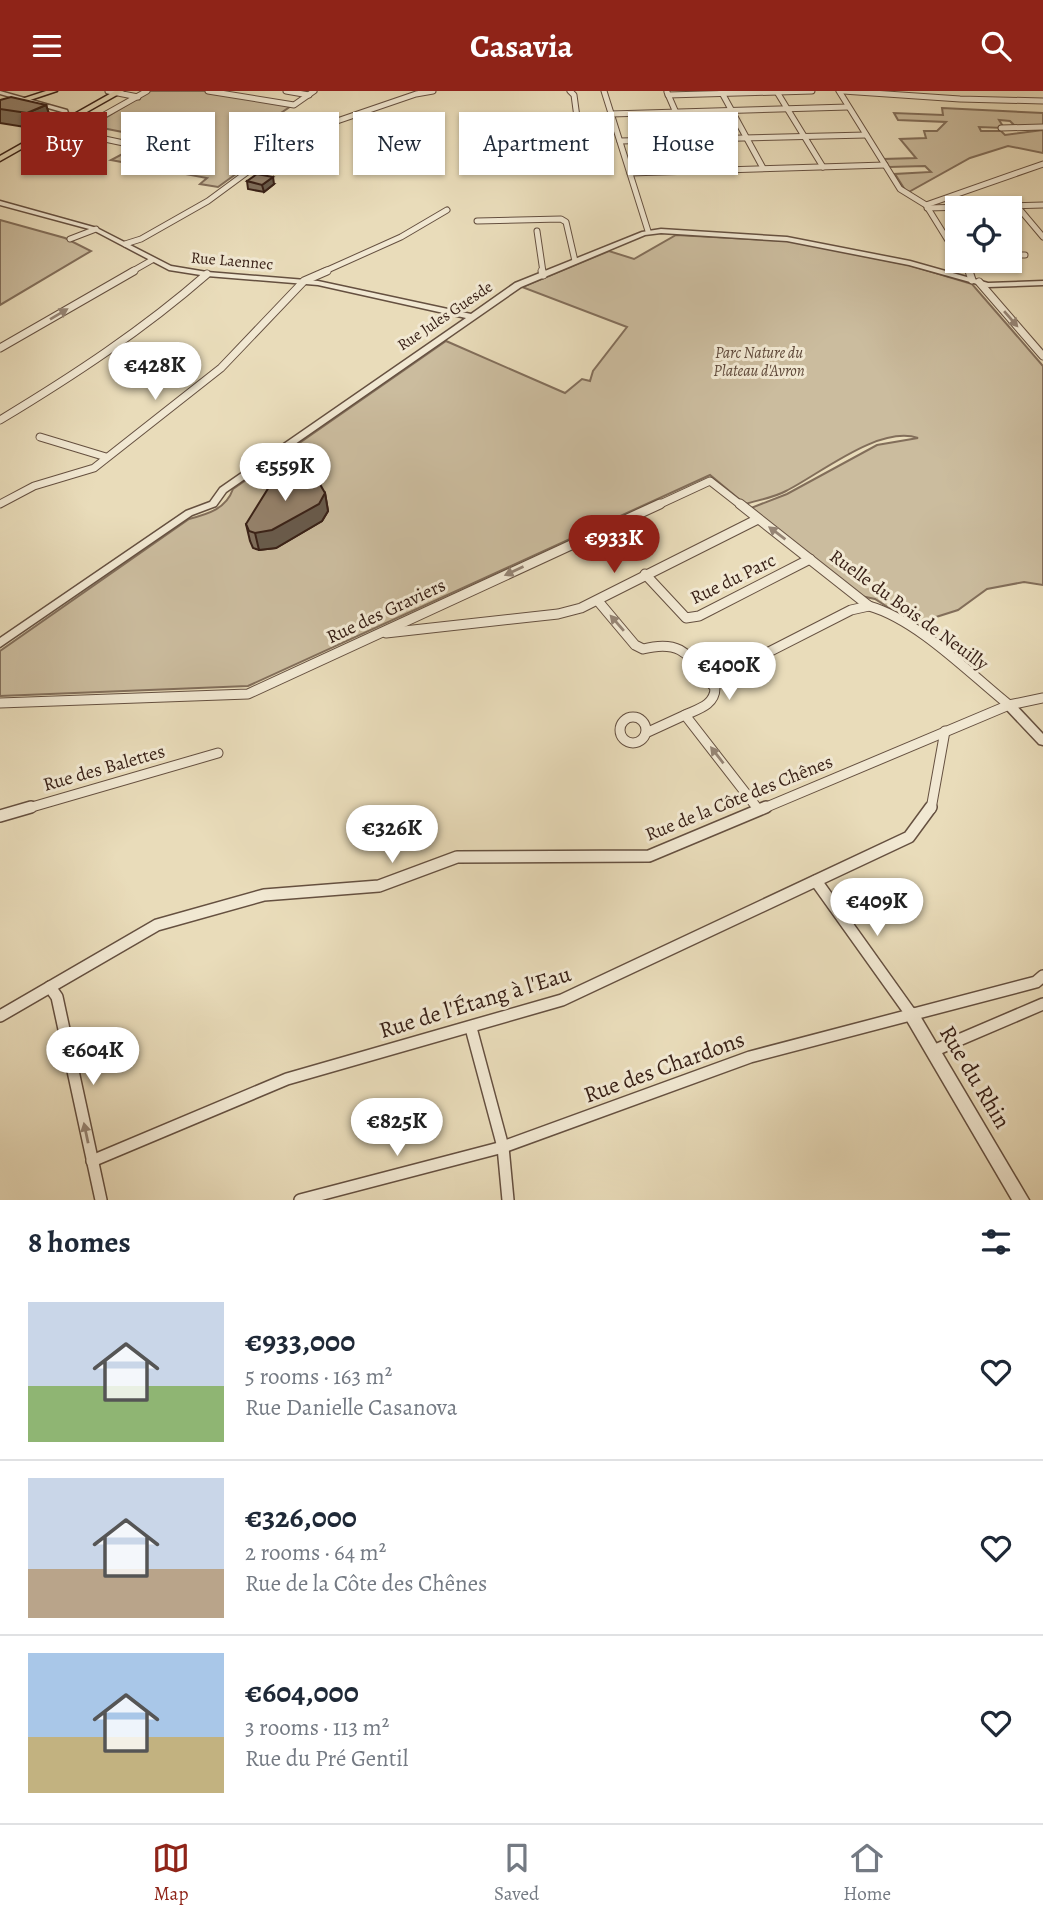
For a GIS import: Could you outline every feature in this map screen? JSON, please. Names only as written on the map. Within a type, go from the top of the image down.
[{"type":"main road","points":[[1,108],[53,91]]},
{"type":"main road","points":[[83,112],[115,92]]},
{"type":"main road","points":[[1,158],[21,146]]},
{"type":"street","points":[[107,114],[147,91]]},
{"type":"street","points":[[208,91],[294,106],[312,93]]},
{"type":"street","points":[[286,91],[312,93]]},
{"type":"street","points":[[125,244],[141,239],[208,201],[299,134],[416,94],[433,91]]},
{"type":"street","points":[[570,91],[574,95],[576,112]]},
{"type":"street","points":[[604,91],[610,112]]},
{"type":"street","points":[[812,91],[667,93],[675,112],[848,107]]},
{"type":"street","points":[[945,236],[927,207],[900,189],[848,107],[841,91],[960,99],[1043,101]]},
{"type":"street","points":[[0,92],[63,112]]},
{"type":"street","points":[[115,92],[138,97]]},
{"type":"street","points":[[722,92],[763,168]]},
{"type":"street","points":[[777,92],[823,167]]},
{"type":"street","points":[[16,103],[40,103]]},
{"type":"street","points":[[614,123],[628,167]]},
{"type":"street","points":[[1001,128],[1043,127]]},
{"type":"street","points":[[738,138],[866,135]]},
{"type":"street","points":[[620,141],[628,141]]},
{"type":"street","points":[[927,207],[1043,164]]},
{"type":"street","points":[[738,169],[885,165]]},
{"type":"street","points":[[631,175],[648,232]]},
{"type":"street","name":"Rue Laennec","points":[[0,203],[96,229],[169,268],[206,275],[304,281],[472,317]]},
{"type":"street","points":[[1022,206],[1043,205]]},
{"type":"street","points":[[927,207],[945,207]]},
{"type":"street","points":[[0,505],[34,485],[94,468],[221,368],[304,281],[401,237],[447,210]]},
{"type":"street","points":[[1022,212],[1043,237]]},
{"type":"street","points":[[477,221],[561,219],[566,222],[575,261]]},
{"type":"street","points":[[70,239],[96,229]]},
{"type":"street","points":[[537,231],[543,275]]},
{"type":"street","name":"Rue Jules Guesde","points":[[0,643],[188,513],[213,504],[223,490],[518,285],[648,232],[787,239],[910,263],[988,285],[1043,283]]},
{"type":"street","points":[[0,348],[152,260]]},
{"type":"street","points":[[971,273],[1043,356]]},
{"type":"street","points":[[0,420],[65,382],[174,304],[206,275]]},
{"type":"street","points":[[40,437],[106,457]]},
{"type":"street","name":"Rue des Graviers","points":[[0,703],[248,694],[710,481],[757,518]]},
{"type":"street","points":[[377,634],[558,614],[598,601],[645,574],[757,518]]},
{"type":"street","name":"Ruelle du Bois de Neuilly","points":[[757,518],[869,606],[878,606],[898,620],[1009,705]]},
{"type":"street","name":"Rue du Parc","points":[[645,574],[686,618],[699,616],[810,559]]},
{"type":"street","points":[[598,601],[635,645],[643,649],[662,644],[679,647],[715,688],[715,697],[710,703],[648,732]]},
{"type":"street","points":[[710,683],[851,610],[869,606]]},
{"type":"street","name":"Rue de la Côte des Chênes","points":[[0,1016],[157,925],[264,895],[379,886],[457,857],[649,856],[1009,705],[1043,698]]},
{"type":"street","points":[[1009,705],[1043,741]]},
{"type":"street","points":[[685,715],[758,809]]},
{"type":"street","name":"Rue de l'Étang à l'Eau","points":[[92,1161],[287,1079],[562,1000],[909,837],[931,809],[945,731]]},
{"type":"street","name":"Rue des Balettes","points":[[0,816],[218,753]]},
{"type":"street","points":[[816,881],[911,1014]]},
{"type":"street","name":"Rue des Chardons","points":[[300,1200],[503,1147],[750,1057],[1035,982],[1043,976]]},
{"type":"street","points":[[50,987],[57,997],[101,1200]]},
{"type":"street","points":[[933,1051],[1043,1004]]},
{"type":"street","name":"Rue du Rhin","points":[[911,1014],[1021,1200]]},
{"type":"street","points":[[471,1028],[503,1147],[508,1200]]},
{"type":"green space","points":[[150,91],[205,91],[291,106],[282,112],[229,112],[229,175],[235,175],[218,187],[200,184],[207,178],[191,175],[215,175],[215,112],[121,112],[121,132],[107,129],[107,117]]},
{"type":"green space","points":[[942,108],[1043,113],[1043,125],[1015,126],[1010,121],[999,120],[1004,128],[979,127],[981,131],[1001,131],[1005,135],[1043,130],[1043,153],[1008,146],[970,158],[907,193],[895,174],[931,172],[925,166],[889,167],[884,159],[916,158],[900,139],[926,138],[924,131],[937,131],[946,122],[898,120],[894,113],[943,115]]},
{"type":"green space","points":[[121,155],[121,162],[111,160]]},
{"type":"green space","points":[[0,220],[65,238],[91,251],[0,305]]},
{"type":"green space","name":"Parc Nature du Plateau d'Avron","points":[[676,235],[788,241],[909,265],[972,284],[1043,366],[1043,585],[1024,582],[987,589],[958,610],[933,618],[920,628],[875,599],[861,596],[751,508],[787,494],[877,445],[918,438],[903,436],[886,438],[868,445],[781,493],[745,504],[710,475],[248,686],[0,696],[0,651],[189,519],[221,506],[233,489],[446,341],[565,393],[582,379],[590,381],[593,371],[627,327],[522,287],[609,251],[634,259]]},
{"type":"building","points":[[11,97],[46,105],[29,112],[21,112],[0,109],[0,100]]},
{"type":"building","points":[[256,175],[273,177],[262,185],[247,181]]},
{"type":"building","points":[[293,475],[317,479],[325,493],[319,504],[272,530],[255,533],[249,531],[246,524],[269,487],[283,477]]}]
